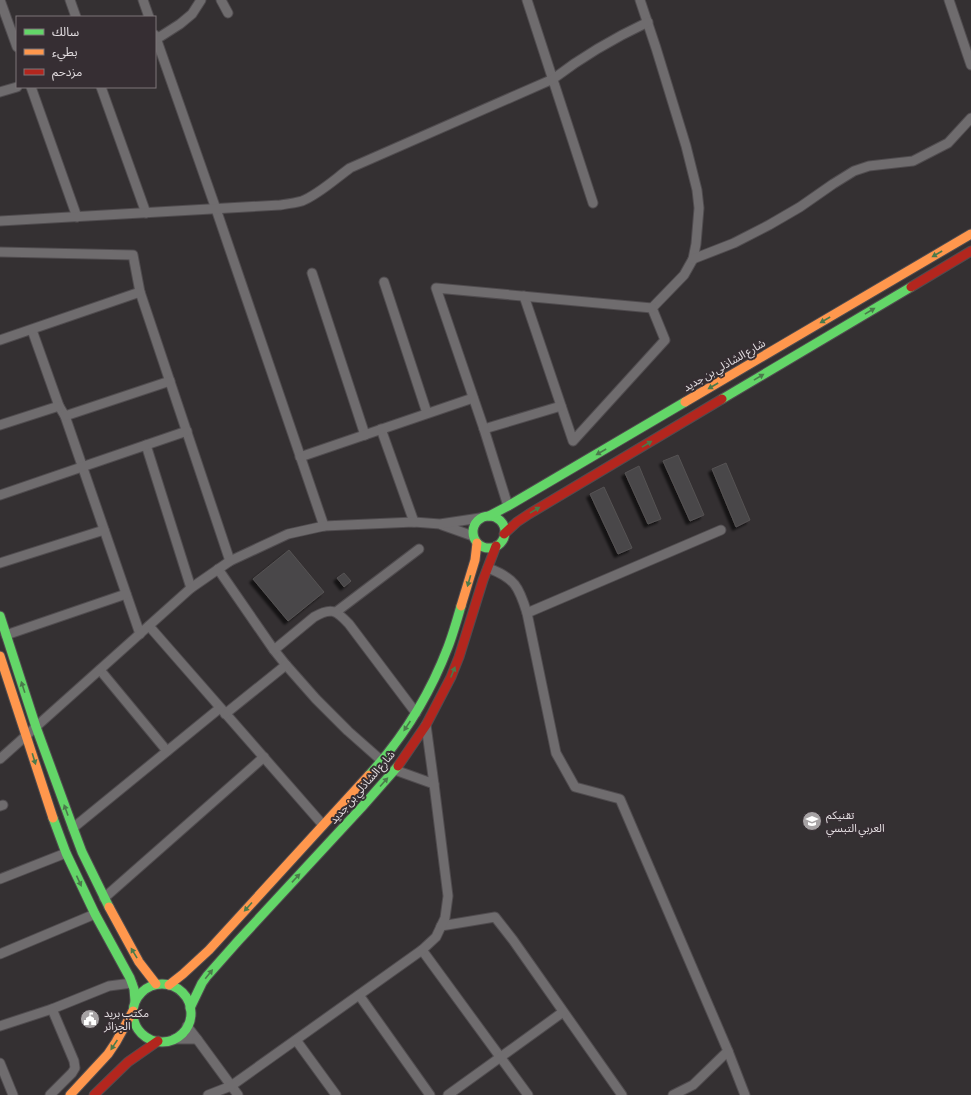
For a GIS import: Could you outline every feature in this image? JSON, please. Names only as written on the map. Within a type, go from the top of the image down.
[{"type":"main road","name":"شارع الشاذلي بن جديد","points":[[484,517],[508,506],[971,234]]},
{"type":"main road","points":[[504,534],[517,522],[529,514],[971,251]]},
{"type":"main road","points":[[484,517],[495,517],[501,522],[504,534],[502,541],[496,546],[488,548],[480,546],[475,540],[473,528],[474,524],[484,517]]},
{"type":"main road","name":"شارع الشاذلي بن جديد","points":[[169,985],[209,950],[382,761],[397,741],[416,713],[448,647],[475,560],[475,540]]},
{"type":"main road","name":"شارع الشاذلي بن جديد","points":[[190,1008],[207,976],[356,814],[394,770],[426,725],[451,677],[459,657],[483,580],[496,546]]},
{"type":"main road","points":[[0,616],[36,727],[82,852],[129,945],[139,962],[156,984]]},
{"type":"main road","points":[[0,656],[45,795],[66,853],[95,914],[132,983],[135,1001]]},
{"type":"main road","points":[[156,984],[169,985],[177,988],[188,1000],[190,1008],[191,1014],[187,1026],[179,1036],[166,1041],[150,1039],[141,1032],[134,1022],[133,1011],[135,1001],[140,993],[148,987],[156,984]]},
{"type":"main road","points":[[70,1095],[108,1054],[133,1011]]},
{"type":"main road","points":[[94,1095],[128,1062],[158,1041]]},
{"type":"street","points":[[0,0],[16,44]]},
{"type":"street","points":[[70,0],[76,16]]},
{"type":"street","points":[[142,0],[148,16]]},
{"type":"street","points":[[201,0],[192,14],[180,24],[156,39],[216,209],[324,526]]},
{"type":"street","points":[[221,0],[228,13]]},
{"type":"street","points":[[527,0],[593,203]]},
{"type":"street","points":[[640,0],[686,146],[697,190],[699,208],[696,244],[693,259],[684,275],[652,308]]},
{"type":"street","points":[[949,0],[971,65]]},
{"type":"street","points":[[0,221],[280,206],[303,200],[322,189],[350,168],[553,79],[600,47],[626,32],[648,22]]},
{"type":"street","points":[[0,92],[16,87]]},
{"type":"street","points":[[31,88],[77,217]]},
{"type":"street","points":[[101,88],[146,213]]},
{"type":"street","points":[[693,259],[734,243],[769,224],[800,207],[854,171],[869,166],[913,161],[948,143],[971,118]]},
{"type":"street","points":[[0,252],[133,255],[140,292],[230,561]]},
{"type":"street","points":[[312,273],[365,435]]},
{"type":"street","points":[[384,282],[427,413]]},
{"type":"street","points":[[508,506],[484,429],[436,288],[652,308]]},
{"type":"street","points":[[0,340],[140,292]]},
{"type":"street","points":[[524,296],[573,441],[665,340],[652,308]]},
{"type":"street","points":[[32,330],[59,406],[65,416],[140,634]]},
{"type":"street","points":[[65,416],[170,381]]},
{"type":"street","points":[[300,457],[473,398]]},
{"type":"street","points":[[0,425],[59,406]]},
{"type":"street","points":[[484,429],[561,406]]},
{"type":"street","points":[[381,429],[414,522]]},
{"type":"street","points":[[0,495],[82,466],[187,432]]},
{"type":"street","points":[[146,445],[191,588]]},
{"type":"street","points":[[0,759],[191,588],[230,561],[288,534],[324,526],[414,522],[440,524],[484,517]]},
{"type":"street","points":[[440,524],[475,540]]},
{"type":"street","points":[[0,563],[104,530]]},
{"type":"street","points":[[527,613],[721,530]]},
{"type":"street","points":[[336,612],[419,549]]},
{"type":"street","points":[[488,568],[510,579],[518,588],[527,613],[556,753],[575,787],[620,798],[728,1051],[744,1095]]},
{"type":"street","points":[[218,569],[286,665],[321,704],[348,731],[382,761]]},
{"type":"street","points":[[6,635],[126,594]]},
{"type":"street","points":[[274,650],[314,617],[328,611],[336,612],[349,624],[416,713]]},
{"type":"street","points":[[149,626],[323,825]]},
{"type":"street","points":[[73,828],[167,751],[286,665]]},
{"type":"street","points":[[100,670],[167,751]]},
{"type":"street","points":[[208,1095],[231,1086],[422,950],[436,936],[445,918],[448,896],[426,725]]},
{"type":"street","points":[[104,898],[264,757]]},
{"type":"street","points":[[394,770],[434,784]]},
{"type":"street","points":[[0,879],[66,853]]},
{"type":"street","points":[[0,954],[95,914]]},
{"type":"street","points":[[441,926],[495,917],[622,1095]]},
{"type":"street","points":[[422,950],[528,1095]]},
{"type":"street","points":[[0,1026],[52,1009],[110,986],[132,983]]},
{"type":"street","points":[[359,995],[430,1095]]},
{"type":"street","points":[[50,1095],[75,1068],[74,1061],[52,1009]]},
{"type":"street","points":[[448,1095],[563,1012]]},
{"type":"street","points":[[187,1026],[238,1095]]},
{"type":"street","points":[[174,1039],[197,1039]]},
{"type":"street","points":[[296,1040],[336,1095]]},
{"type":"street","points":[[673,1095],[693,1085],[728,1051]]},
{"type":"street","points":[[0,1062],[9,1094]]},
{"type":"building","points":[[678,455],[704,515],[690,521],[663,461]]},
{"type":"building","points":[[726,463],[750,520],[736,527],[712,469]]},
{"type":"building","points":[[639,466],[661,519],[648,524],[625,473]]},
{"type":"building","points":[[604,487],[632,548],[618,554],[590,494]]},
{"type":"building","points":[[289,550],[324,592],[288,621],[253,579]]},
{"type":"building","points":[[344,573],[351,581],[344,587],[337,578]]},
{"type":"traffic: fast","points":[[722,399],[911,287]]},
{"type":"traffic: fast","points":[[489,516],[685,402]]},
{"type":"traffic: fast","points":[[486,516],[492,516],[502,523],[505,532],[504,538],[498,545],[492,548],[486,548],[476,541],[473,535],[473,529],[480,519],[486,516]]},
{"type":"traffic: fast","points":[[369,775],[404,731],[433,682],[448,647],[461,606]]},
{"type":"traffic: fast","points":[[0,616],[36,727],[73,828],[82,852],[109,907]]},
{"type":"traffic: fast","points":[[190,1008],[207,976],[398,766]]},
{"type":"traffic: fast","points":[[53,818],[66,853],[95,914],[130,978],[134,989],[135,1001]]},
{"type":"traffic: fast","points":[[162,984],[178,989],[186,997],[191,1013],[186,1029],[178,1037],[162,1042],[146,1037],[138,1029],[133,1013],[138,997],[146,989],[162,984]]},
{"type":"traffic: slow","points":[[685,402],[971,234]]},
{"type":"traffic: slow","points":[[461,606],[475,560],[477,543]]},
{"type":"traffic: slow","points":[[0,656],[53,818]]},
{"type":"traffic: slow","points":[[169,985],[209,950],[369,775]]},
{"type":"traffic: slow","points":[[109,907],[139,962],[156,984]]},
{"type":"traffic: slow","points":[[70,1095],[108,1054],[133,1011]]},
{"type":"traffic: jam","points":[[911,287],[971,251]]},
{"type":"traffic: jam","points":[[504,534],[517,522],[529,514],[722,399]]},
{"type":"traffic: jam","points":[[398,766],[426,725],[451,677],[459,657],[483,580],[496,546]]},
{"type":"traffic: jam","points":[[94,1095],[128,1062],[158,1041]]},
{"type":"place","name":"تقنيكم العربي التبسي","points":[[812,821]]},
{"type":"place","name":"مكتب بريد الجزائر","points":[[90,1019]]}]
